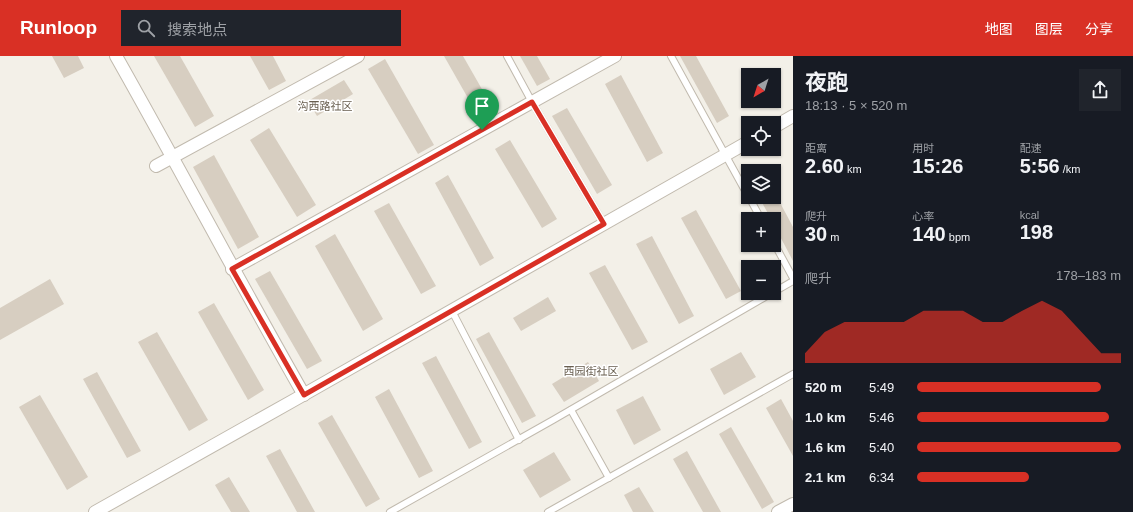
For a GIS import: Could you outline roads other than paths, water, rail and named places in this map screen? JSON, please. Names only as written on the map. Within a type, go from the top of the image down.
[{"type":"street","points":[[116,56],[173,156],[232,269],[304,395]]},
{"type":"street","points":[[156,166],[358,56]]},
{"type":"street","points":[[232,269],[615,56]]},
{"type":"street","points":[[781,123],[793,116]]},
{"type":"street","points":[[95,512],[304,395],[741,146]]},
{"type":"street","points":[[778,512],[793,504]]},
{"type":"lane","points":[[507,56],[532,102],[604,224]]},
{"type":"lane","points":[[671,56],[741,183]]},
{"type":"lane","points":[[779,252],[793,279],[781,287]]},
{"type":"lane","points":[[390,512],[519,440],[759,300]]},
{"type":"lane","points":[[452,311],[519,440]]},
{"type":"lane","points":[[548,512],[793,374]]},
{"type":"lane","points":[[571,410],[609,478]]},
{"type":"district","name":"沟西路社区","points":[[325,106]]},
{"type":"district","name":"西园街社区","points":[[591,371]]}]
